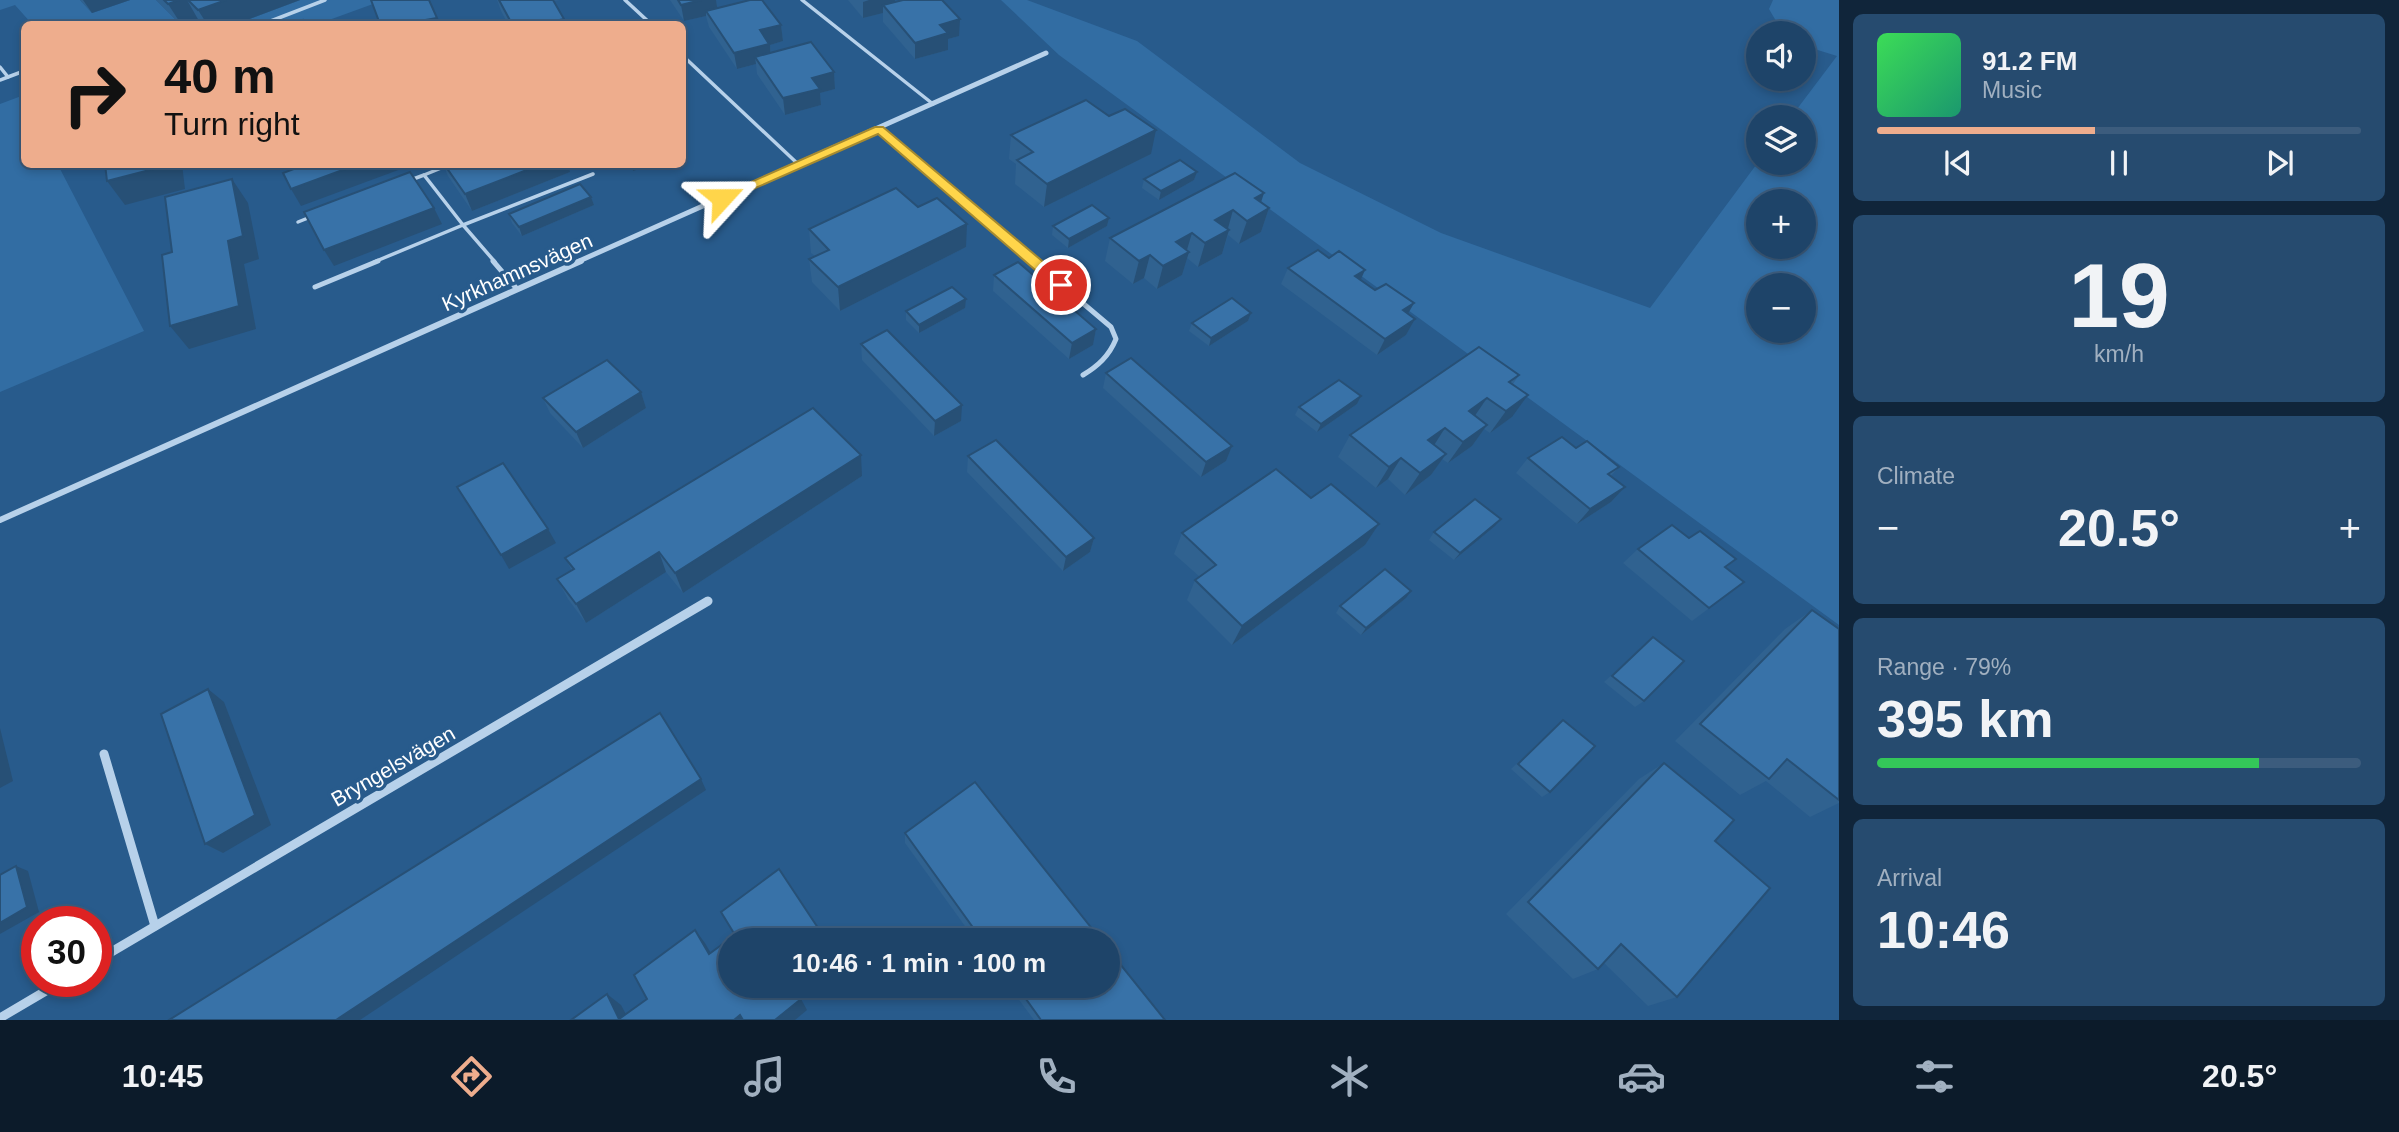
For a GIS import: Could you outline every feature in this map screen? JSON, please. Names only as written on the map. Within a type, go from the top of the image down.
[{"type":"street","name":"Kyrkhamnsvägen","points":[[0,520],[879,130],[1046,53]]},
{"type":"street","name":"Bryngelsvägen","points":[[112,952],[708,601]]},
{"type":"street","points":[[104,754],[155,926]]},
{"type":"street","points":[[0,1018],[36,997]]},
{"type":"lane","points":[[271,21],[325,0]]},
{"type":"lane","points":[[625,0],[647,21]]},
{"type":"lane","points":[[802,0],[933,104]]},
{"type":"lane","points":[[686,59],[798,164]]},
{"type":"lane","points":[[0,67],[8,77]]},
{"type":"lane","points":[[0,80],[21,72]]},
{"type":"lane","points":[[879,130],[1111,327],[1116,339],[1111,352],[1101,364],[1083,375]]},
{"type":"lane","points":[[399,184],[441,168]]},
{"type":"lane","points":[[315,287],[593,174]]},
{"type":"lane","points":[[424,175],[517,289]]},
{"type":"lane","points":[[298,222],[323,212]]},
{"type":"shaded area","points":[[0,0],[80,0],[92,13],[130,0],[156,0],[177,21],[29,21],[15,5],[0,10]]},
{"type":"shaded area","points":[[300,0],[384,0],[326,21],[244,21]]},
{"type":"shaded area","points":[[1001,0],[1027,0],[1137,41],[1300,163],[1441,233],[1650,308],[1749,175],[1816,175],[1816,105],[1800,105],[1811,91],[1816,91],[1816,84],[1837,56],[1816,49],[1816,21],[1777,21],[1769,9],[1773,0],[1839,0],[1839,625],[1059,55]]},
{"type":"shaded area","points":[[21,96],[21,168],[60,168],[144,331],[0,392],[0,104]]},
{"type":"building","points":[[188,0],[226,0],[198,10]]},
{"type":"building","points":[[371,0],[429,0],[437,18],[425,21],[379,21]]},
{"type":"building","points":[[499,0],[553,0],[564,19],[555,21],[510,21]]},
{"type":"building","points":[[678,0],[701,0],[681,5]]},
{"type":"building","points":[[750,0],[762,0],[781,25],[760,30],[769,44],[734,53],[706,11]]},
{"type":"building","points":[[903,0],[942,0],[960,19],[940,25],[948,33],[915,43],[883,5]]},
{"type":"building","points":[[811,42],[834,72],[812,78],[820,89],[783,98],[755,57]]},
{"type":"building","points":[[1086,100],[1109,116],[1125,109],[1156,130],[1047,184],[1017,160],[1033,152],[1011,135]]},
{"type":"building","points":[[1180,160],[1197,172],[1161,191],[1144,179]]},
{"type":"building","points":[[105,168],[157,168],[107,181]]},
{"type":"building","points":[[296,168],[348,168],[291,189],[283,173]]},
{"type":"building","points":[[447,168],[532,168],[465,194]]},
{"type":"building","points":[[410,172],[434,208],[324,250],[304,212]]},
{"type":"building","points":[[1235,173],[1264,193],[1255,198],[1269,208],[1247,221],[1233,210],[1215,220],[1229,230],[1205,243],[1192,233],[1176,242],[1189,252],[1163,266],[1150,255],[1139,261],[1110,238]]},
{"type":"building","points":[[232,179],[243,236],[228,241],[239,306],[170,326],[162,255],[172,252],[165,197]]},
{"type":"building","points":[[580,184],[591,197],[519,227],[509,214]]},
{"type":"building","points":[[896,188],[918,207],[937,198],[967,224],[838,287],[809,259],[829,250],[809,229]]},
{"type":"building","points":[[1092,205],[1109,218],[1069,239],[1053,226]]},
{"type":"building","points":[[1318,250],[1329,258],[1339,251],[1365,270],[1355,276],[1375,290],[1386,284],[1414,303],[1403,310],[1415,319],[1385,339],[1288,268]]},
{"type":"building","points":[[1018,262],[1096,329],[1072,343],[994,275]]},
{"type":"building","points":[[952,287],[966,299],[919,325],[906,311]]},
{"type":"building","points":[[1232,298],[1251,313],[1211,338],[1192,323]]},
{"type":"building","points":[[887,330],[962,405],[935,421],[861,344]]},
{"type":"building","points":[[1479,347],[1519,375],[1509,382],[1528,395],[1506,411],[1487,398],[1469,411],[1487,425],[1463,442],[1445,428],[1428,440],[1446,454],[1420,473],[1401,458],[1389,467],[1350,435]]},
{"type":"building","points":[[1131,358],[1232,446],[1206,462],[1106,373]]},
{"type":"building","points":[[607,360],[641,392],[576,432],[543,398]]},
{"type":"building","points":[[1339,380],[1361,396],[1321,424],[1299,407]]},
{"type":"building","points":[[813,408],[861,455],[675,573],[659,552],[576,604],[557,579],[574,569],[565,558]]},
{"type":"building","points":[[1562,437],[1576,448],[1587,441],[1619,467],[1608,474],[1625,487],[1590,509],[1528,458]]},
{"type":"building","points":[[996,440],[1094,538],[1066,557],[968,456]]},
{"type":"building","points":[[503,463],[548,529],[501,555],[457,487]]},
{"type":"building","points":[[1276,469],[1311,498],[1331,484],[1379,524],[1242,626],[1195,580],[1216,565],[1182,533]]},
{"type":"building","points":[[1475,499],[1501,519],[1460,553],[1434,532]]},
{"type":"building","points":[[1672,525],[1689,538],[1700,531],[1736,559],[1725,567],[1744,582],[1709,608],[1638,549]]},
{"type":"building","points":[[1385,569],[1411,591],[1366,628],[1340,606]]},
{"type":"building","points":[[1812,610],[1839,629],[1839,800],[1787,759],[1769,779],[1700,724]]},
{"type":"building","points":[[1653,637],[1684,661],[1644,701],[1612,676]]},
{"type":"building","points":[[208,689],[255,815],[205,844],[161,714]]},
{"type":"building","points":[[660,713],[701,779],[336,1020],[169,1020]]},
{"type":"building","points":[[1563,720],[1595,746],[1550,792],[1518,764]]},
{"type":"building","points":[[1664,763],[1734,820],[1715,841],[1770,888],[1677,997],[1621,944],[1598,969],[1528,902]]},
{"type":"building","points":[[975,782],[1091,928],[973,928],[905,833]]},
{"type":"building","points":[[16,866],[27,906],[21,906],[21,911],[0,923],[0,875]]},
{"type":"building","points":[[779,869],[818,928],[731,928],[721,912]]},
{"type":"building","points":[[695,930],[709,954],[718,947],[718,998],[801,999],[775,1020],[743,1020],[740,1015],[734,1020],[571,1020],[607,994],[619,1019],[647,999],[634,975]]},
{"type":"building","points":[[1120,964],[1165,1020],[1041,1020],[1025,998],[1120,998]]},
{"type":"route","points":[[722,198],[879,130],[1061,285]]}]
